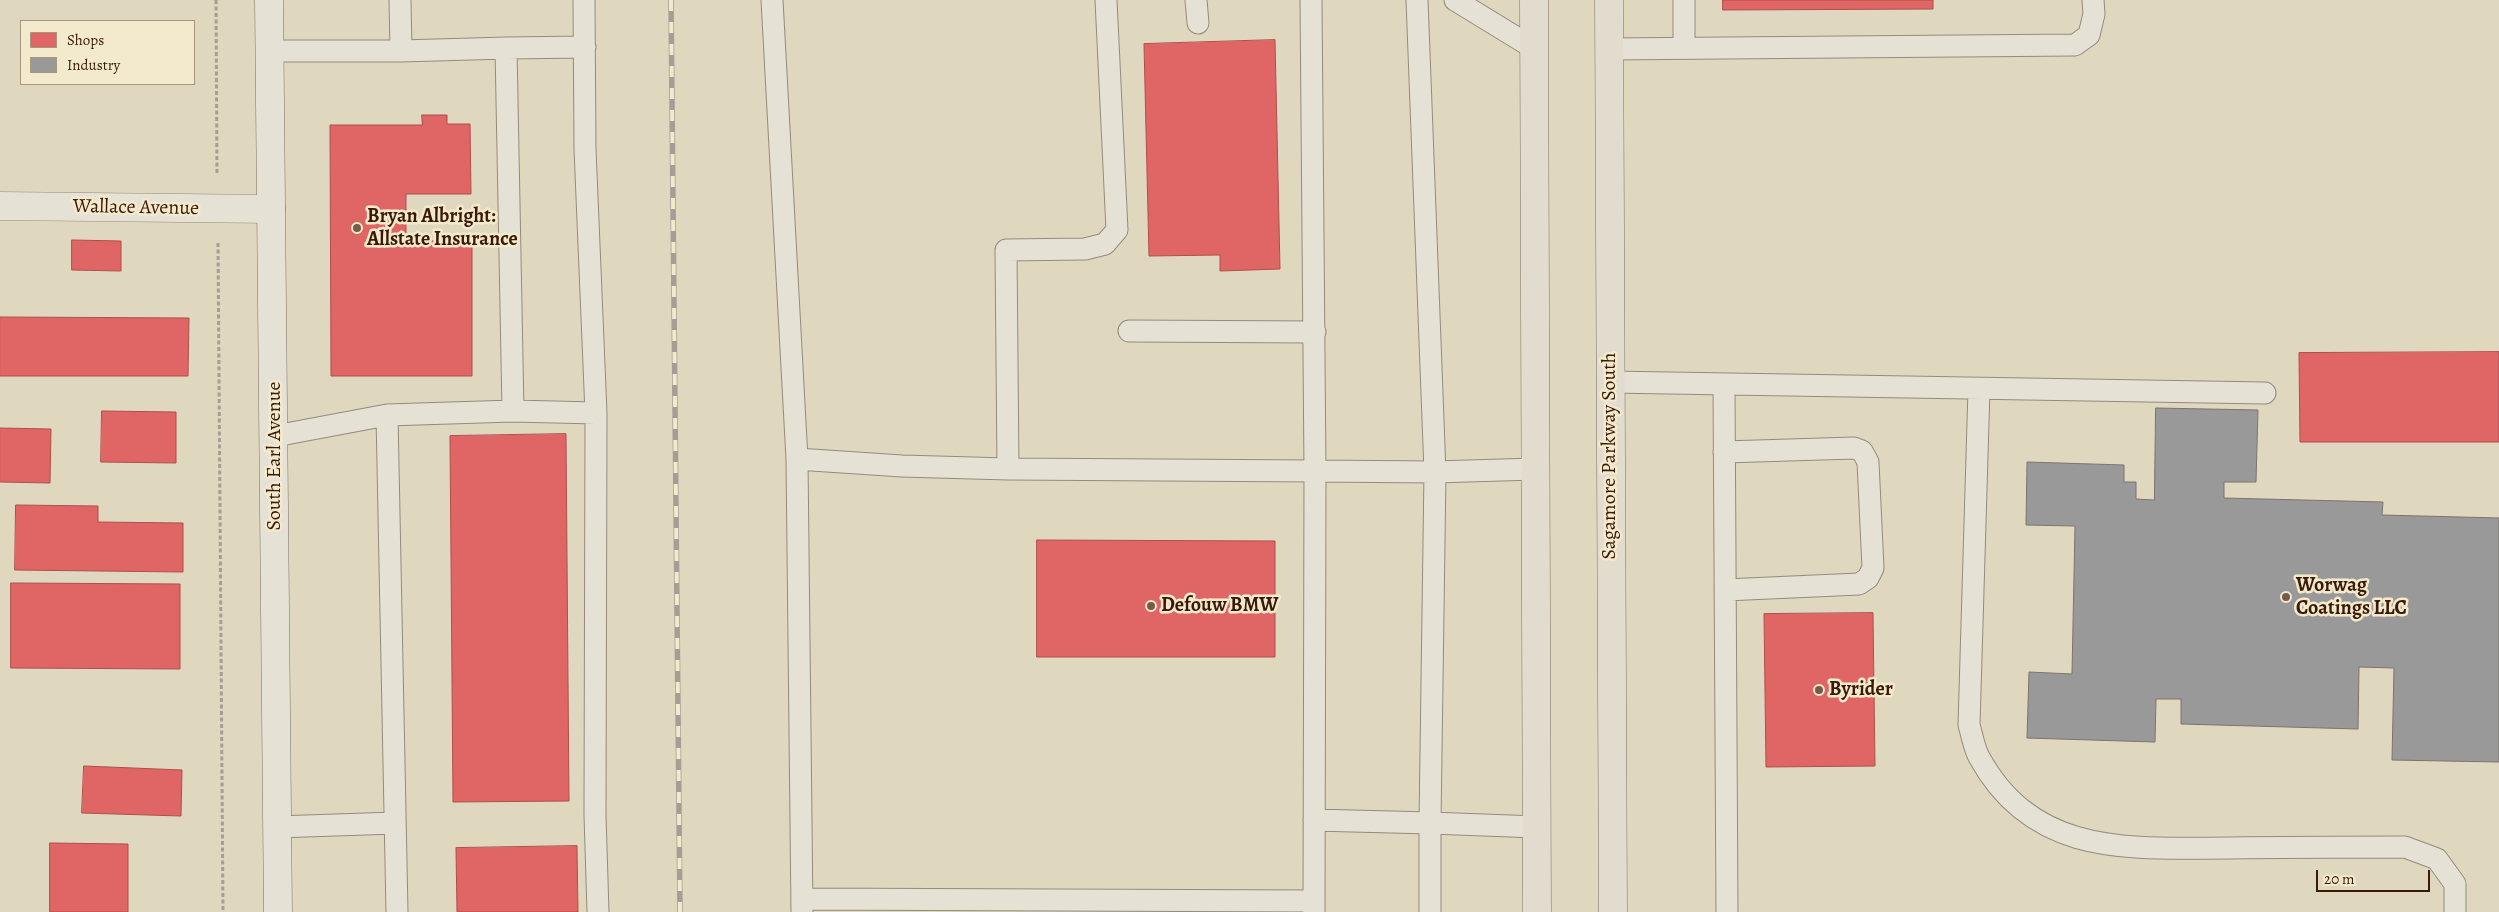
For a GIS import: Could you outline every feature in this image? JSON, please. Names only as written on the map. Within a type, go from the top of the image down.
[{"type":"main road","points":[[1534,0],[1537,912]]},
{"type":"main road","name":"Sagamore Parkway South","points":[[1609,0],[1613,912]]},
{"type":"street","name":"South Earl Avenue","points":[[269,0],[275,436],[278,912]]},
{"type":"street","name":"Wallace Avenue","points":[[0,206],[271,209]]},
{"type":"lane","points":[[400,0],[402,51]]},
{"type":"lane","points":[[584,0],[585,149],[596,413],[596,815],[598,912]]},
{"type":"lane","points":[[772,0],[797,459],[802,906],[1314,907],[1315,332],[1311,0]]},
{"type":"lane","points":[[1008,469],[1006,250],[1085,249],[1104,244],[1117,230],[1106,0]]},
{"type":"lane","points":[[1196,0],[1198,23]]},
{"type":"lane","points":[[1417,0],[1435,472],[1430,912]]},
{"type":"lane","points":[[1455,0],[1535,49]]},
{"type":"lane","points":[[1684,0],[1684,48]]},
{"type":"lane","points":[[1609,49],[2075,45],[2089,35],[2094,14],[2093,0]]},
{"type":"lane","points":[[270,51],[402,51],[585,47]]},
{"type":"lane","points":[[506,48],[513,411]]},
{"type":"lane","points":[[1129,331],[1315,332]]},
{"type":"lane","points":[[1610,382],[2265,393]]},
{"type":"lane","points":[[1724,384],[1727,912]]},
{"type":"lane","points":[[1980,389],[1969,724],[1978,756],[1997,785],[2022,812],[2066,836],[2123,848],[2405,847],[2437,859],[2455,884],[2455,912]]},
{"type":"lane","points":[[275,436],[387,416],[513,411],[596,413]]},
{"type":"lane","points":[[387,416],[397,912]]},
{"type":"lane","points":[[1724,452],[1854,448],[1862,451],[1868,462],[1873,568],[1868,578],[1859,584],[1725,590]]},
{"type":"lane","points":[[797,459],[902,466],[1008,469],[1435,472],[1535,469]]},
{"type":"lane","points":[[1314,820],[1537,827]]},
{"type":"lane","points":[[276,827],[395,822]]},
{"type":"path","points":[[216,0],[217,146]]},
{"type":"path","points":[[218,238],[223,912]]},
{"type":"building: Shops","points":[[1723,0],[1933,0],[1933,9],[1723,10]]},
{"type":"building: Shops","points":[[1275,40],[1280,269],[1220,271],[1220,255],[1149,256],[1144,44]]},
{"type":"building: Shops","points":[[422,115],[447,115],[447,124],[470,124],[471,194],[406,194],[406,241],[472,241],[472,376],[331,376],[330,125],[422,125]]},
{"type":"building: Shops","points":[[72,240],[121,241],[121,271],[72,270]]},
{"type":"building: Shops","points":[[0,317],[189,318],[188,376],[0,376]]},
{"type":"building: Shops","points":[[2499,352],[2499,442],[2300,442],[2299,353]]},
{"type":"building: Shops","points":[[102,411],[176,412],[176,463],[101,462]]},
{"type":"building: Shops","points":[[0,428],[51,429],[50,483],[0,482]]},
{"type":"building: Shops","points":[[566,434],[569,801],[453,802],[450,436]]},
{"type":"building: Shops","points":[[16,505],[98,506],[98,522],[183,523],[183,572],[15,570]]},
{"type":"building: Shops","points":[[1037,540],[1275,541],[1275,657],[1037,657]]},
{"type":"building: Shops","points":[[11,583],[180,584],[180,669],[11,668]]},
{"type":"building: Shops","name":"Byrider","points":[[1873,613],[1875,766],[1766,767],[1764,614]]},
{"type":"building: Shops","points":[[84,766],[182,770],[181,816],[82,813]]},
{"type":"building: Shops","points":[[50,843],[128,844],[128,912],[50,912]]},
{"type":"building: Shops","points":[[577,846],[578,912],[457,912],[456,848]]},
{"type":"building: Industry","name":"Worwag Coatings LLC","points":[[2156,408],[2258,410],[2256,482],[2224,482],[2224,498],[2383,502],[2382,515],[2499,518],[2499,762],[2392,760],[2394,668],[2359,667],[2358,729],[2181,724],[2181,699],[2156,699],[2155,742],[2027,738],[2029,672],[2072,674],[2075,526],[2026,525],[2027,462],[2124,465],[2124,482],[2136,482],[2136,499],[2154,500]]},
{"type":"railway","points":[[671,0],[680,912]]},
{"type":"place","name":"Bryan Albright: Allstate Insurance","points":[[357,228]]},
{"type":"place","name":"Worwag Coatings LLC","points":[[2286,597]]},
{"type":"place","name":"Defouw BMW","points":[[1151,606]]},
{"type":"place","name":"Byrider","points":[[1819,690]]}]
